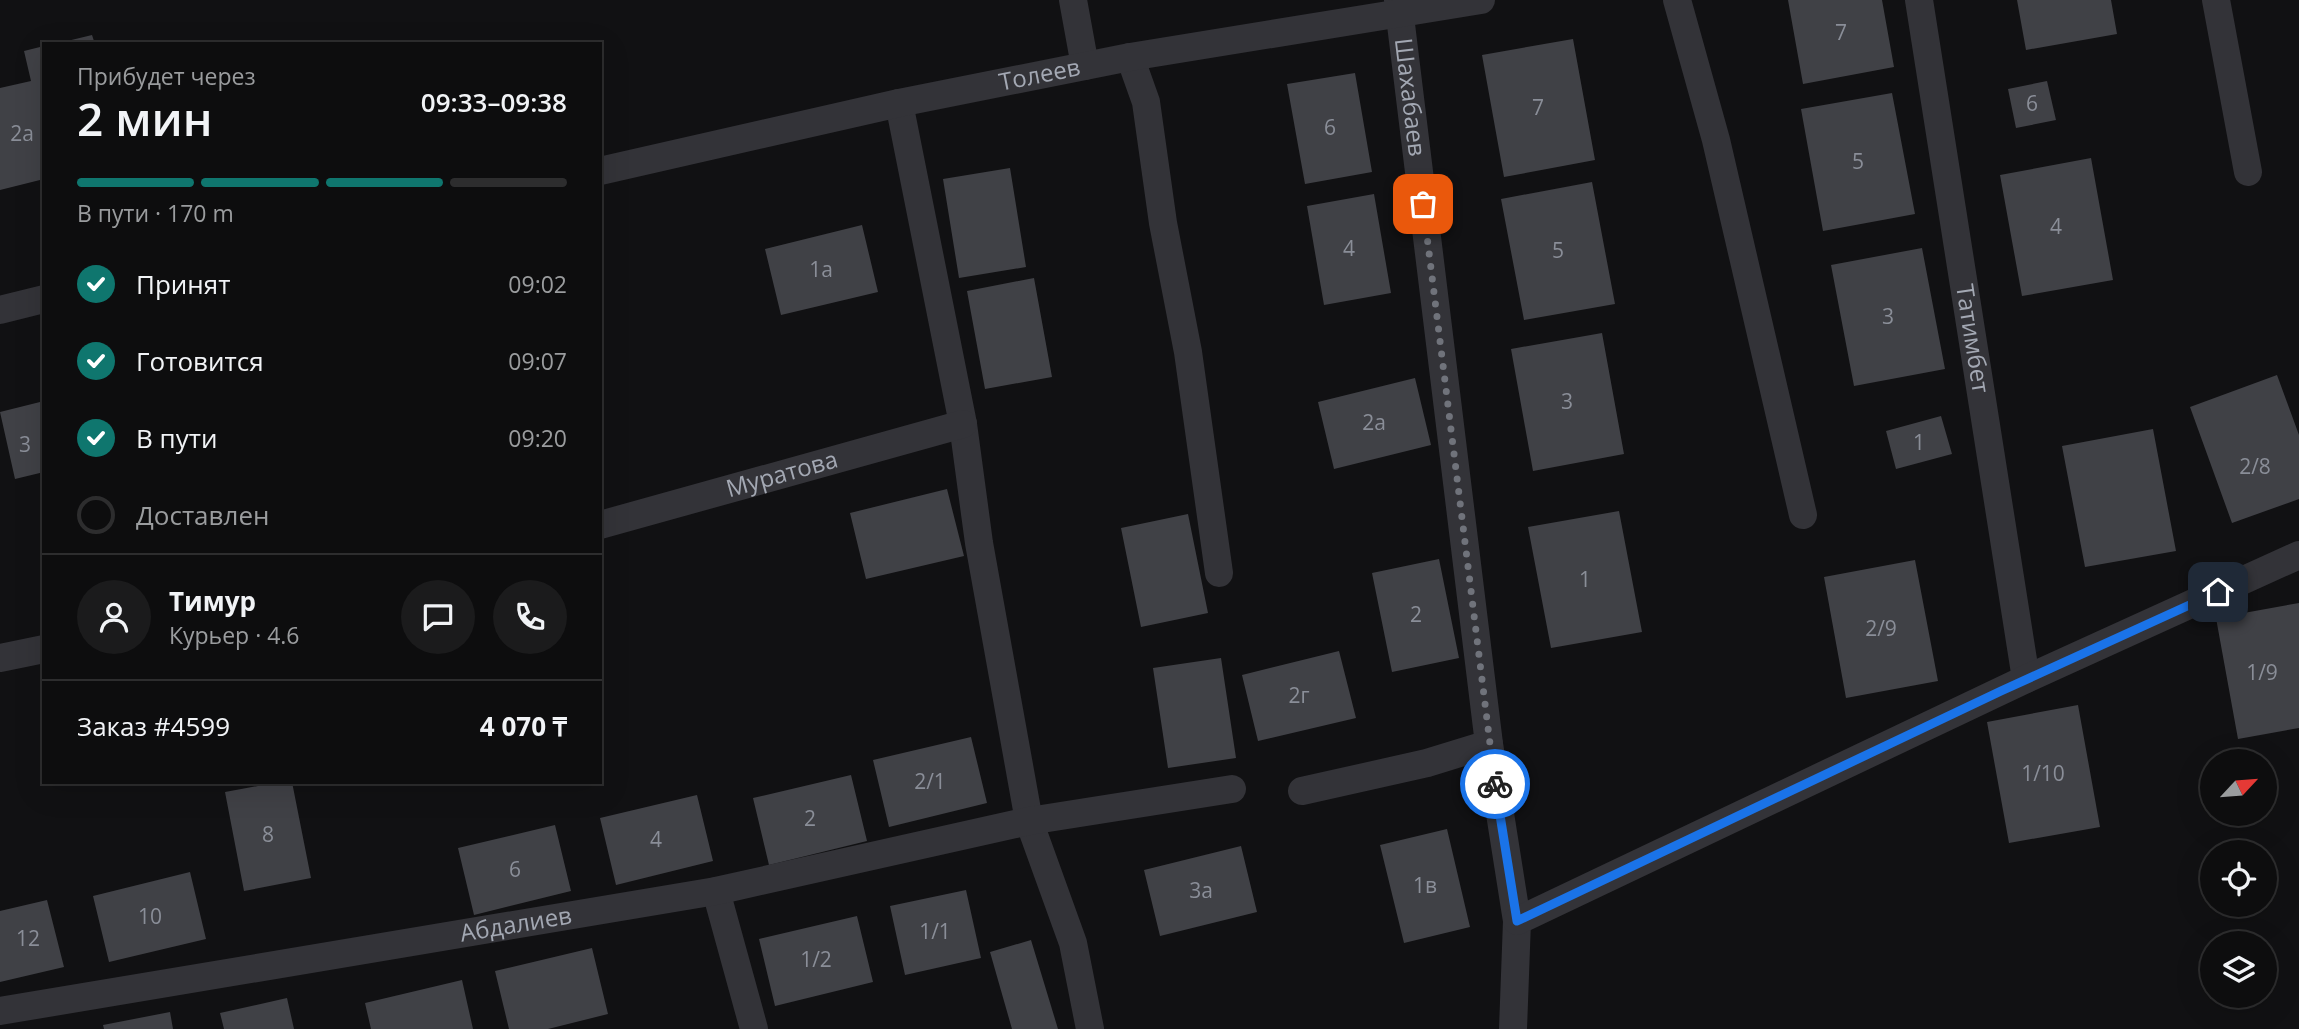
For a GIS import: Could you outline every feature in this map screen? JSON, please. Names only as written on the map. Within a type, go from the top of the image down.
[{"type":"street","points":[[1073,0],[1085,66]]},
{"type":"street","name":"Толеев","points":[[602,171],[899,103],[1130,57],[1399,8],[1481,0]]},
{"type":"street","points":[[1677,0],[1716,140],[1803,515]]},
{"type":"street","name":"Татимбет","points":[[1919,0],[2026,679]]},
{"type":"street","points":[[2216,0],[2248,172]]},
{"type":"street","name":"Шахабаев","points":[[1399,8],[1489,744],[1517,921],[1513,1029]]},
{"type":"street","points":[[1130,57],[1146,102],[1163,223],[1188,352],[1219,573]]},
{"type":"street","points":[[899,103],[963,424],[979,543],[1028,821],[1073,943],[1090,1029]]},
{"type":"street","points":[[0,310],[42,300]]},
{"type":"street","name":"Муратова","points":[[602,524],[963,424]]},
{"type":"street","points":[[1517,921],[2026,679],[2299,555]]},
{"type":"street","points":[[0,659],[42,649]]},
{"type":"street","points":[[1302,791],[1427,763],[1489,744]]},
{"type":"street","name":"Абдалиев","points":[[0,1012],[716,891],[1028,821],[1232,789]]},
{"type":"street","points":[[716,891],[754,1029]]},
{"type":"building","points":[[1788,0],[1882,0],[1894,67],[1803,84]]},
{"type":"building","points":[[2017,0],[2111,0],[2117,34],[2026,50]]},
{"type":"building","points":[[92,35],[94,42],[63,42]]},
{"type":"building","points":[[1573,39],[1595,160],[1504,177],[1482,55]]},
{"type":"building","points":[[42,46],[42,180],[0,190],[0,88],[31,81],[24,51]]},
{"type":"building","points":[[1355,73],[1372,172],[1305,184],[1287,84]]},
{"type":"building","points":[[2047,81],[2056,120],[2016,128],[2008,89]]},
{"type":"building","points":[[1892,93],[1915,214],[1823,231],[1801,109]]},
{"type":"building","points":[[2091,158],[2113,280],[2022,296],[2000,175]]},
{"type":"building","points":[[1010,168],[1026,267],[959,278],[943,179]]},
{"type":"building","points":[[1592,182],[1615,304],[1524,320],[1501,199]]},
{"type":"building","points":[[1374,194],[1391,293],[1324,305],[1307,206]]},
{"type":"building","points":[[862,225],[878,292],[781,315],[765,249]]},
{"type":"building","points":[[1922,248],[1945,369],[1854,386],[1831,265]]},
{"type":"building","points":[[1034,278],[1052,377],[985,389],[967,291]]},
{"type":"building","points":[[1602,333],[1624,454],[1533,471],[1511,349]]},
{"type":"building","points":[[2277,375],[2299,435],[2299,499],[2232,523],[2190,407]]},
{"type":"building","points":[[1415,378],[1431,445],[1334,469],[1318,402]]},
{"type":"building","points":[[42,402],[42,472],[15,479],[0,412]]},
{"type":"building","points":[[1941,416],[1952,454],[1896,469],[1886,431]]},
{"type":"building","points":[[2153,429],[2176,551],[2085,567],[2062,446]]},
{"type":"building","points":[[947,489],[964,556],[866,579],[850,513]]},
{"type":"building","points":[[1619,511],[1642,632],[1551,648],[1528,527]]},
{"type":"building","points":[[1188,514],[1208,613],[1141,627],[1121,528]]},
{"type":"building","points":[[1439,559],[1459,658],[1392,672],[1372,573]]},
{"type":"building","points":[[1915,560],[1938,681],[1846,698],[1824,577]]},
{"type":"building","points":[[2299,603],[2299,728],[2238,739],[2216,618]]},
{"type":"building","points":[[1339,651],[1356,718],[1258,741],[1242,675]]},
{"type":"building","points":[[1221,658],[1236,758],[1168,768],[1153,668]]},
{"type":"building","points":[[2078,705],[2100,827],[2009,843],[1987,722]]},
{"type":"building","points":[[971,737],[987,803],[889,827],[873,760]]},
{"type":"building","points":[[851,775],[867,841],[769,865],[753,798]]},
{"type":"building","points":[[268,784],[292,784],[311,878],[244,891],[225,792]]},
{"type":"building","points":[[697,795],[713,861],[616,885],[600,818]]},
{"type":"building","points":[[555,825],[571,891],[474,915],[458,848]]},
{"type":"building","points":[[1447,829],[1470,927],[1404,943],[1380,845]]},
{"type":"building","points":[[1241,846],[1257,912],[1160,936],[1144,870]]},
{"type":"building","points":[[190,872],[206,939],[109,962],[93,896]]},
{"type":"building","points":[[966,890],[981,958],[905,975],[890,906]]},
{"type":"building","points":[[47,900],[64,967],[0,982],[0,911]]},
{"type":"building","points":[[857,916],[873,982],[775,1006],[759,939]]},
{"type":"building","points":[[1031,940],[1058,1029],[1012,1029],[990,952]]},
{"type":"building","points":[[592,948],[608,1014],[548,1029],[509,1029],[495,971]]},
{"type":"building","points":[[462,980],[473,1029],[371,1029],[365,1003]]},
{"type":"building","points":[[287,998],[294,1029],[224,1029],[220,1013]]},
{"type":"building","points":[[170,1012],[173,1029],[104,1029],[103,1025]]},
{"type":"way so far","points":[[1423,204],[1495,784]]},
{"type":"route","points":[[1495,784],[1517,921],[2001,691],[2218,592]]}]
